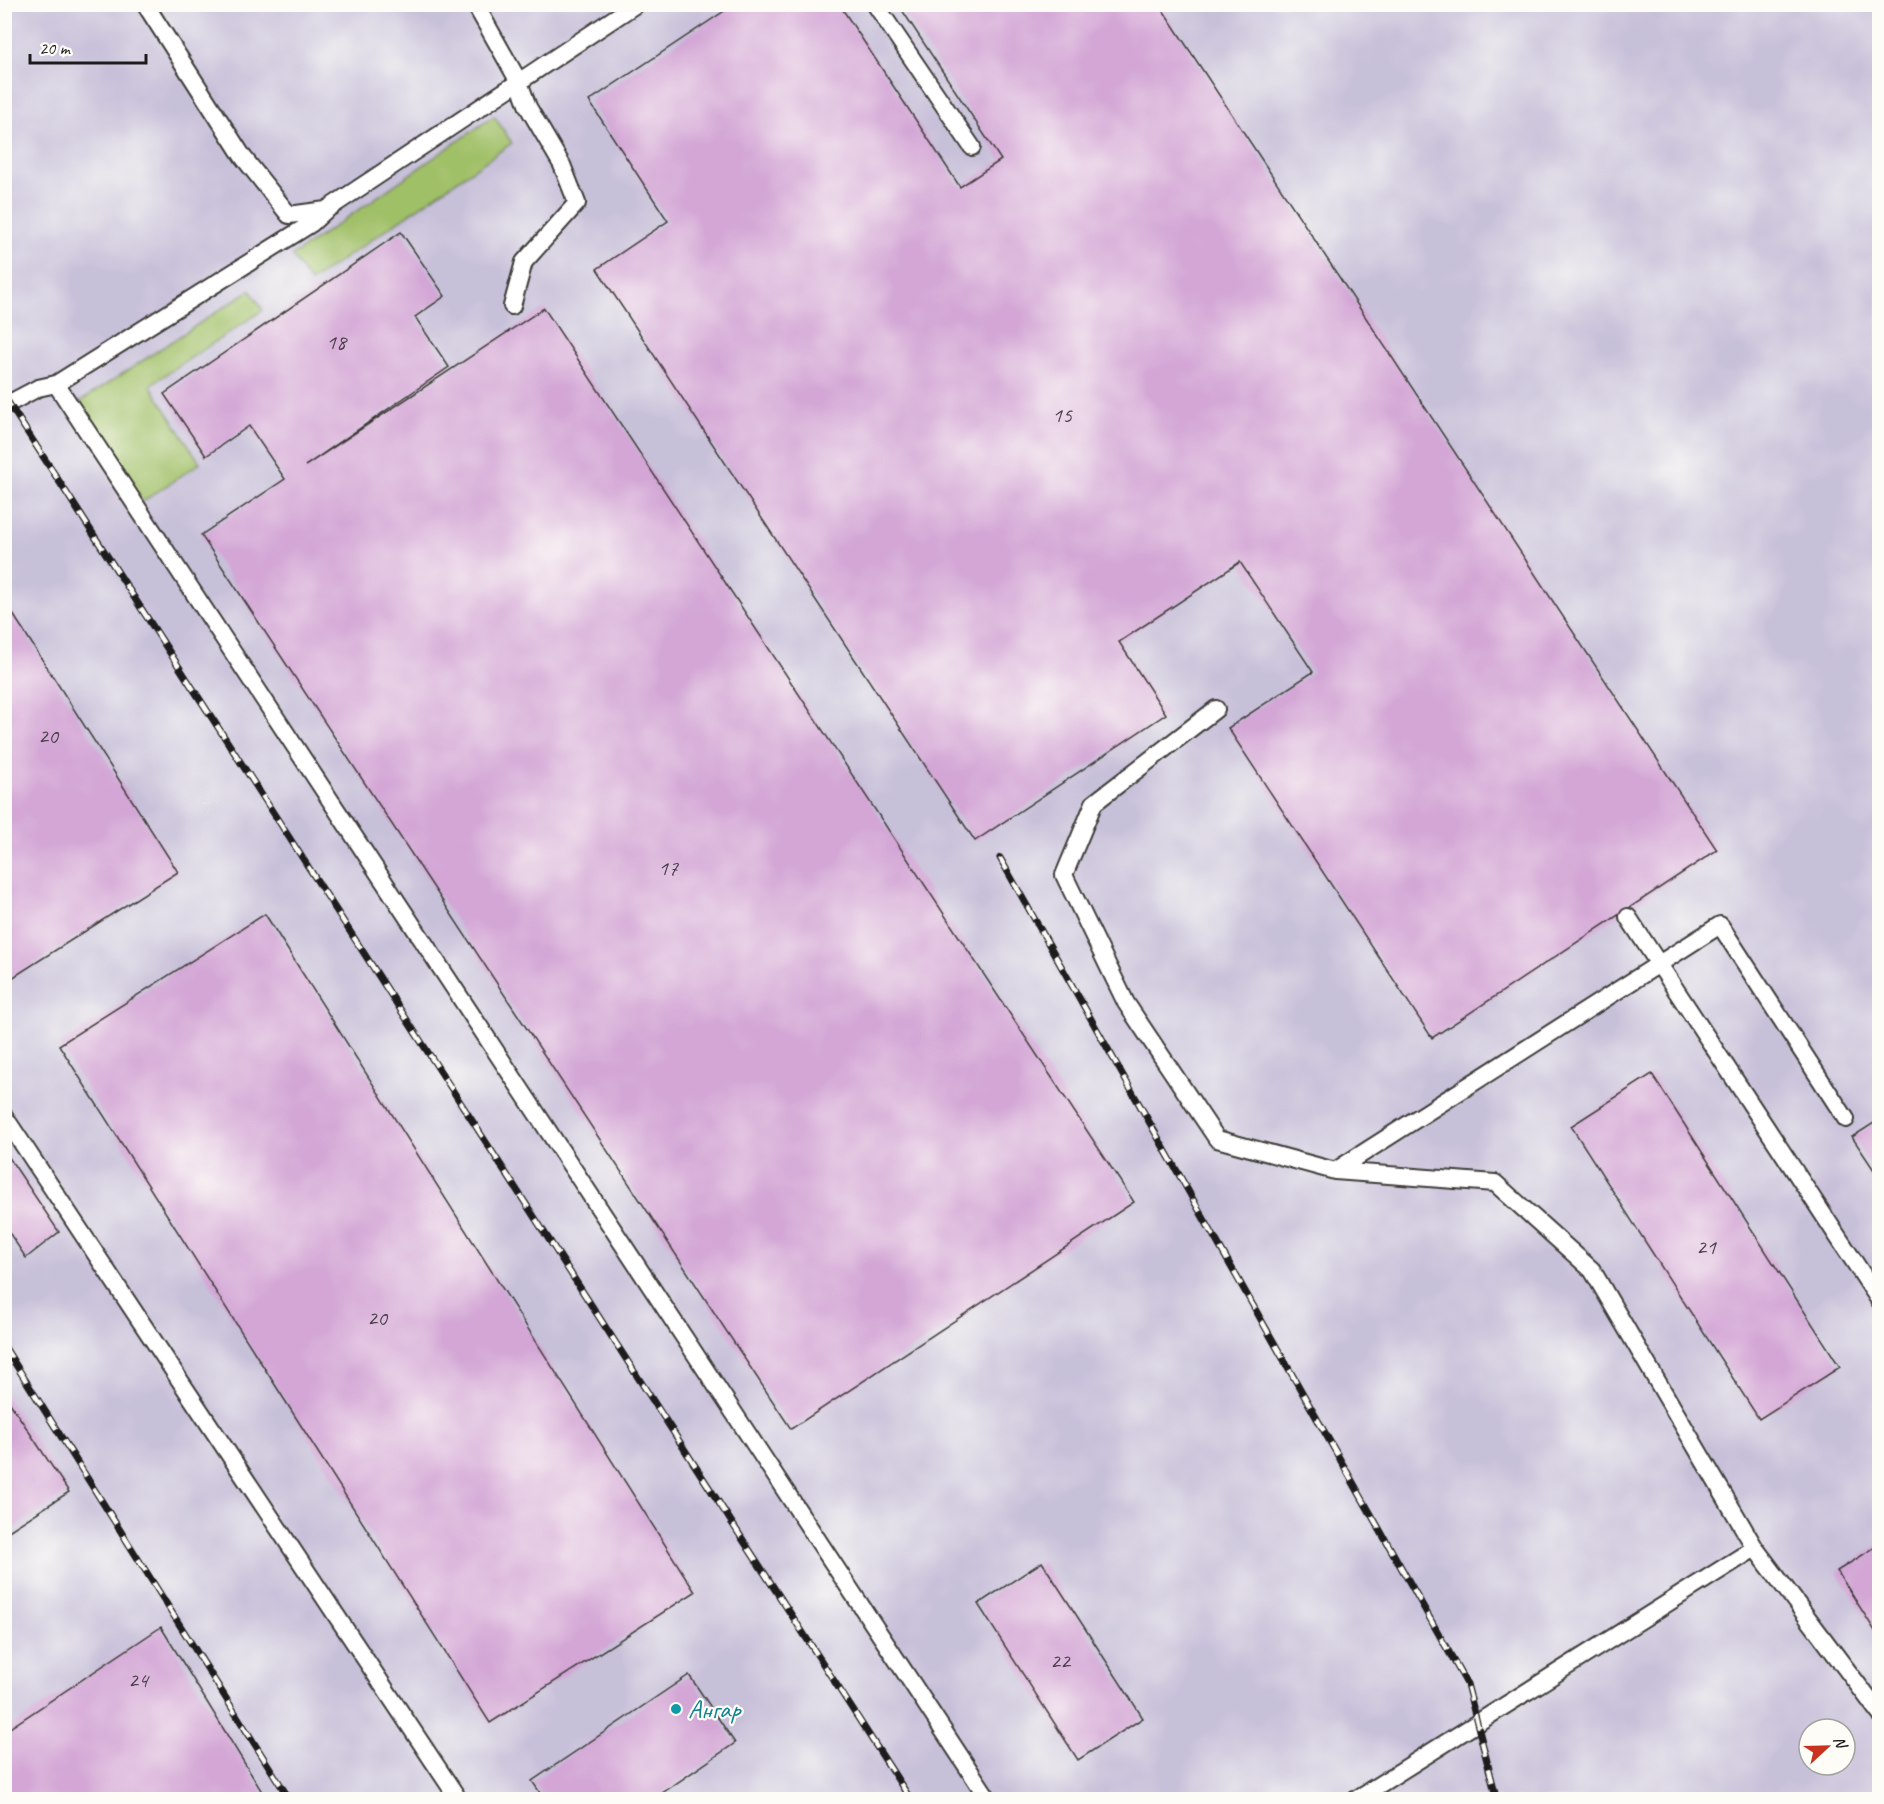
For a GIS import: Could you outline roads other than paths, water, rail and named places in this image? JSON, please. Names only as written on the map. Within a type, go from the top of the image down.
[{"type":"lane","points":[[145,4],[243,157],[289,215],[326,210]]},
{"type":"lane","points":[[475,4],[519,82],[528,107],[562,165],[577,203],[524,262],[512,306]]},
{"type":"lane","points":[[4,406],[38,388],[56,384],[312,223],[326,210],[636,4]]},
{"type":"lane","points":[[875,4],[972,147]]},
{"type":"lane","points":[[56,384],[989,1800]]},
{"type":"lane","points":[[1216,709],[1094,803],[1064,875],[1126,1003],[1217,1139],[1335,1171],[1495,1183],[1592,1270],[1755,1548],[1880,1714]]},
{"type":"lane","points":[[1628,917],[1880,1301]]},
{"type":"lane","points":[[1335,1171],[1720,925],[1846,1119]]},
{"type":"lane","points":[[4,1116],[459,1800]]},
{"type":"lane","points":[[1354,1800],[1755,1548]]},
{"type":"railway","points":[[4,396],[911,1800]]},
{"type":"railway","points":[[1000,858],[1467,1684],[1497,1800]]},
{"type":"railway","points":[[4,1346],[290,1800]]},
{"type":"place","name":"Ангар","points":[[676,1709]]}]
